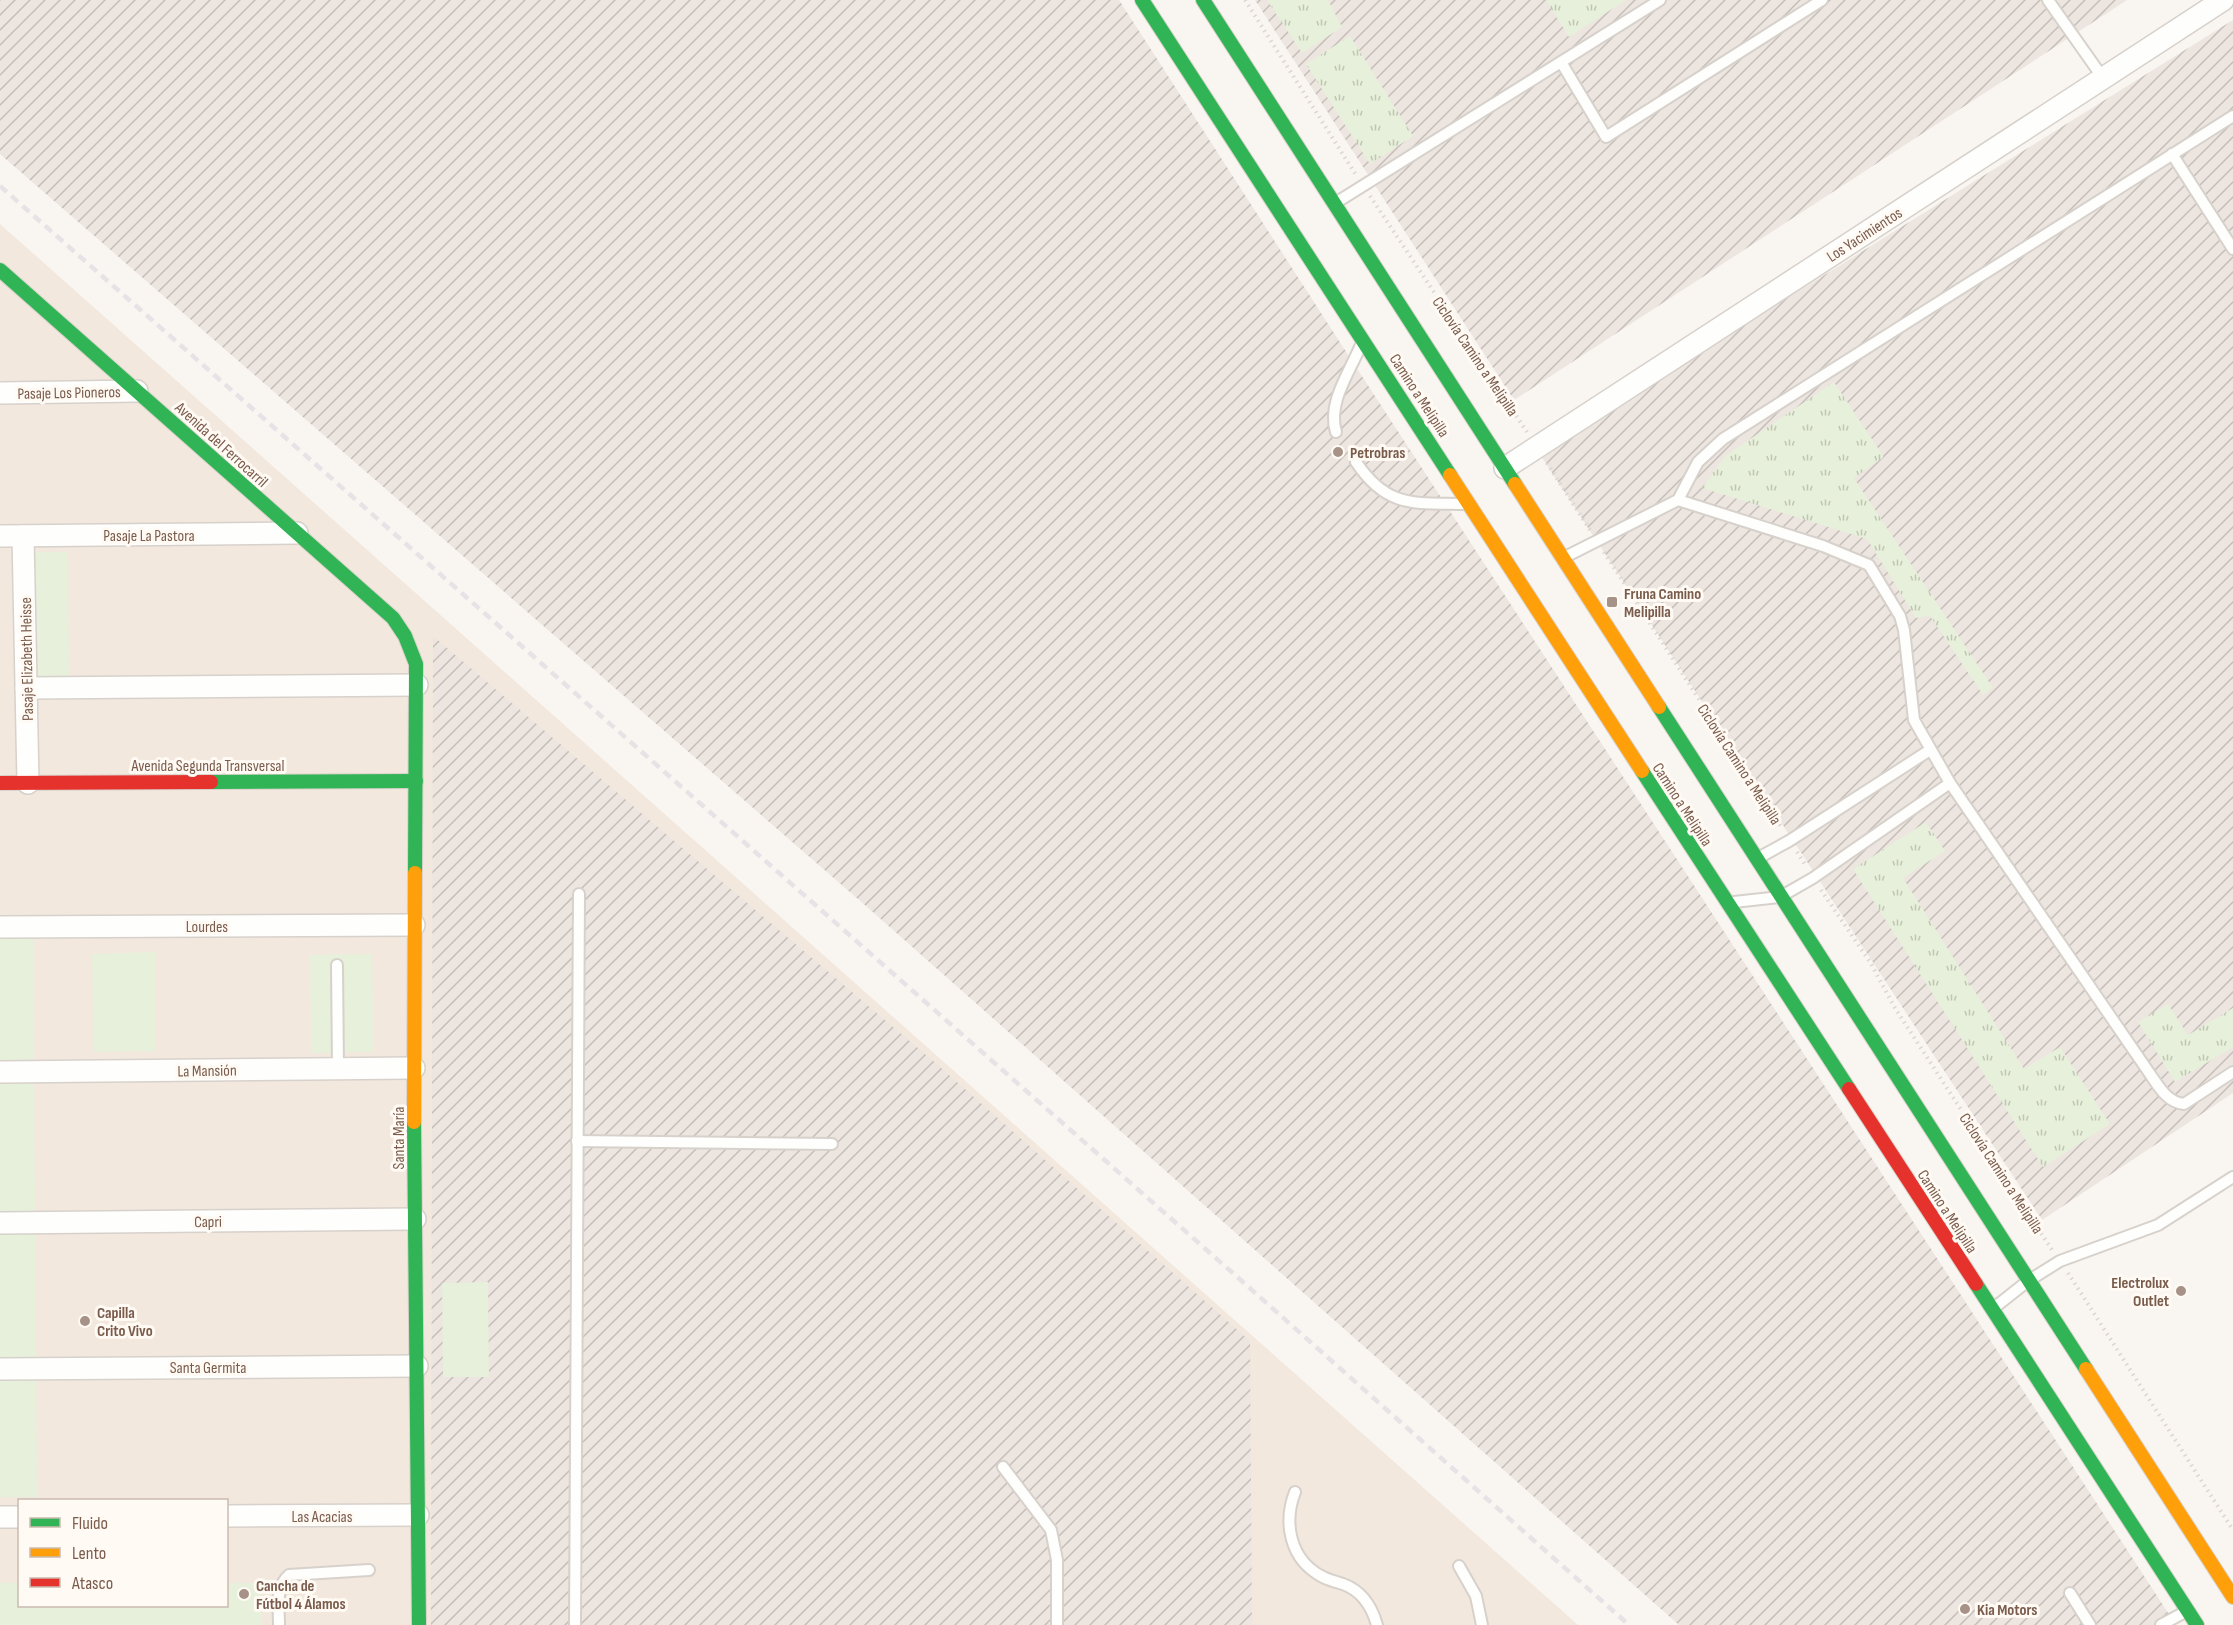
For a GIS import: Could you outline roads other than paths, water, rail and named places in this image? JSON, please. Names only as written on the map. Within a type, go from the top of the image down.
[{"type":"main road","name":"Camino a Melipilla","points":[[1142,0],[1364,338],[2198,1625]]},
{"type":"main road","name":"Camino a Melipilla","points":[[1203,0],[2233,1597]]},
{"type":"main road","name":"Avenida del Ferrocarril","points":[[0,270],[393,618],[405,636],[411,651]]},
{"type":"main road","name":"Santa María","points":[[411,651],[416,664],[417,685],[414,1068],[418,1625]]},
{"type":"main road","name":"Avenida Segunda Transversal","points":[[0,783],[416,781]]},
{"type":"street","name":"Los Yacimientos","points":[[1505,468],[2223,0]]},
{"type":"street","name":"Pasaje Los Pioneros","points":[[0,393],[137,392]]},
{"type":"street","name":"Pasaje La Pastora","points":[[0,536],[297,533]]},
{"type":"street","name":"Pasaje Elizabeth Heisse","points":[[23,536],[28,783]]},
{"type":"street","points":[[27,688],[417,685]]},
{"type":"street","name":"Lourdes","points":[[0,927],[414,925]]},
{"type":"street","name":"La Mansión","points":[[0,1072],[414,1068]]},
{"type":"street","name":"Capri","points":[[0,1223],[415,1219]]},
{"type":"street","name":"Santa Germita","points":[[0,1369],[417,1366]]},
{"type":"street","name":"Las Acacias","points":[[228,1516],[418,1515]]},
{"type":"street","points":[[0,1517],[18,1517]]},
{"type":"lane","points":[[1335,203],[1660,0]]},
{"type":"lane","points":[[1561,62],[1606,137],[1822,0]]},
{"type":"lane","points":[[2048,0],[2103,78]]},
{"type":"lane","points":[[1563,558],[1678,500],[1698,462],[1723,439],[2233,116]]},
{"type":"lane","points":[[2172,154],[2233,249]]},
{"type":"lane","points":[[1336,432],[1333,418],[1335,403],[1364,338]]},
{"type":"lane","points":[[1356,462],[1368,481],[1386,494],[1422,503],[1471,505]]},
{"type":"lane","points":[[1678,500],[1823,546],[1869,565],[1900,616],[1904,630],[1914,720],[1930,750],[1950,783],[2166,1096],[2175,1103],[2184,1104],[2233,1072]]},
{"type":"lane","points":[[1756,859],[1790,841],[1930,750]]},
{"type":"lane","points":[[1728,903],[1780,897],[1813,878],[1950,783]]},
{"type":"lane","points":[[575,1625],[579,894]]},
{"type":"lane","points":[[337,965],[338,1068]]},
{"type":"lane","points":[[578,1141],[832,1144]]},
{"type":"lane","points":[[1992,1309],[2028,1281],[2060,1261],[2158,1225],[2233,1177]]},
{"type":"lane","points":[[1003,1467],[1051,1530],[1057,1560],[1057,1625]]},
{"type":"lane","points":[[1295,1492],[1290,1505],[1289,1525],[1300,1557],[1321,1576],[1344,1584],[1361,1596],[1374,1614],[1377,1625]]},
{"type":"lane","points":[[1459,1566],[1476,1596],[1482,1625]]},
{"type":"lane","points":[[279,1625],[280,1590],[283,1581],[289,1575],[369,1570]]},
{"type":"lane","points":[[2070,1593],[2090,1625]]},
{"type":"lane","points":[[2161,1625],[2188,1610]]},
{"type":"railway","points":[[0,186],[1629,1625]]},
{"type":"place","name":"Petrobras","points":[[1338,452]]},
{"type":"place","name":"Fruna Camino Melipilla","points":[[1612,602]]},
{"type":"place","name":"Electrolux Outlet","points":[[2181,1291]]},
{"type":"place","name":"Capilla Crito Vivo","points":[[85,1321]]},
{"type":"place","name":"Cancha de Fútbol 4 Álamos","points":[[244,1594]]},
{"type":"place","name":"Kia Motors","points":[[1965,1609]]}]
